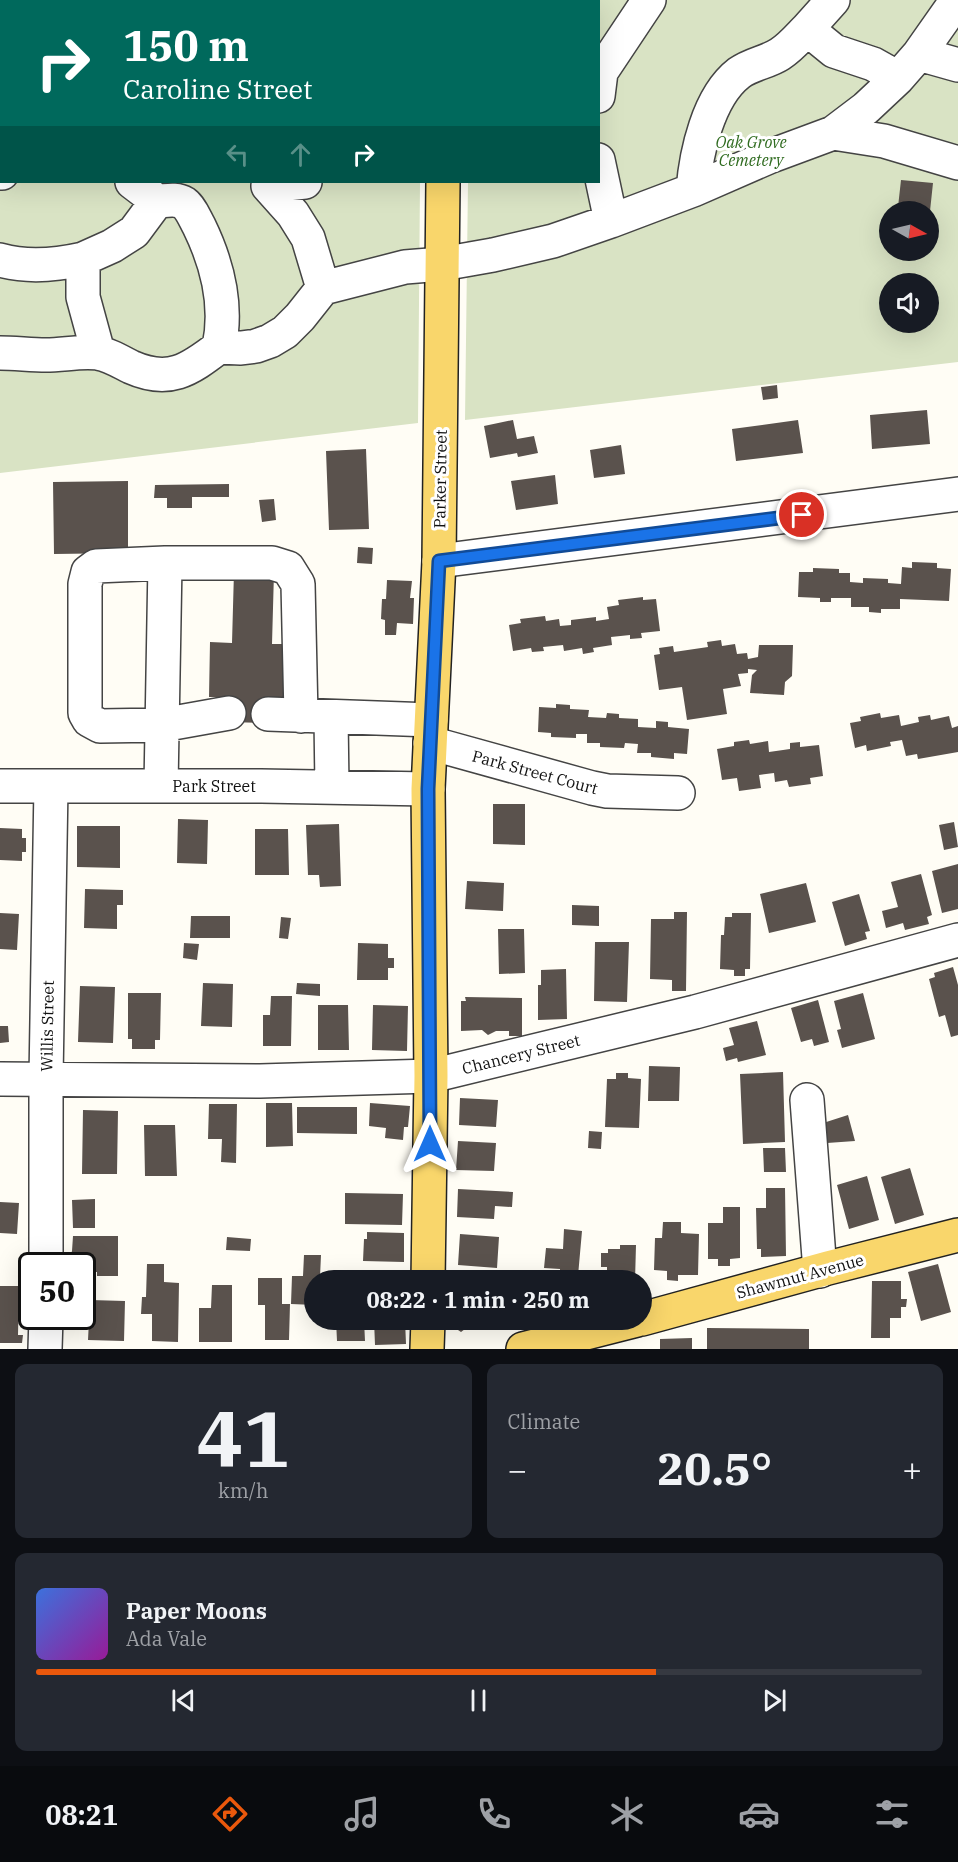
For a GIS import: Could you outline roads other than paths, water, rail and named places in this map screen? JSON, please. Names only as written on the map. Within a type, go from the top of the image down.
[{"type":"main road","name":"Parker Street","points":[[428,1270],[431,1076],[428,789],[439,561],[443,183]]},
{"type":"main road","name":"Shawmut Avenue","points":[[652,1316],[958,1235]]},
{"type":"main road","points":[[427,1349],[428,1330]]},
{"type":"main road","points":[[523,1349],[598,1330]]},
{"type":"street","points":[[600,78],[650,0]]},
{"type":"street","points":[[693,190],[695,164],[701,141],[720,93],[728,82],[741,72],[780,54],[792,45],[833,0]]},
{"type":"street","points":[[0,353],[46,355],[98,352],[137,370],[166,376],[198,363],[219,347],[241,348],[270,341],[285,332],[300,317],[323,288],[405,267],[442,264],[553,242],[611,221],[833,133],[866,108],[908,66],[957,0]]},
{"type":"street","points":[[807,29],[834,51],[873,64],[958,65]]},
{"type":"street","points":[[833,133],[884,141],[958,163]]},
{"type":"street","points":[[600,169],[611,221]]},
{"type":"street","points":[[269,184],[287,183]]},
{"type":"street","points":[[269,184],[293,214],[308,238],[323,288]]},
{"type":"street","points":[[0,260],[18,264],[45,265],[83,259],[112,246],[134,232],[163,191],[183,202],[188,208],[212,255],[223,308],[219,347]]},
{"type":"street","points":[[83,259],[83,297],[98,352]]},
{"type":"street","points":[[439,561],[958,494]]},
{"type":"street","points":[[161,786],[165,563]]},
{"type":"street","points":[[229,713],[162,725],[100,726],[89,720],[85,713],[85,585],[88,572],[96,566],[165,563],[272,563],[288,568],[298,584],[316,716],[332,787]]},
{"type":"street","name":"Park Street Court","points":[[268,714],[316,716],[431,731],[592,788],[607,791],[678,793]]},
{"type":"street","name":"Park Street","points":[[0,786],[428,789]]},
{"type":"street","name":"Willis Street","points":[[46,1252],[46,1078],[51,786]]},
{"type":"street","name":"Chancery Street","points":[[0,1079],[260,1081],[431,1076],[695,1012],[958,940]]},
{"type":"street","points":[[807,1100],[820,1271]]},
{"type":"street","points":[[45,1349],[46,1330]]},
{"type":"park label","name":"Oak Grove Cemetery","points":[[751,151]]}]
